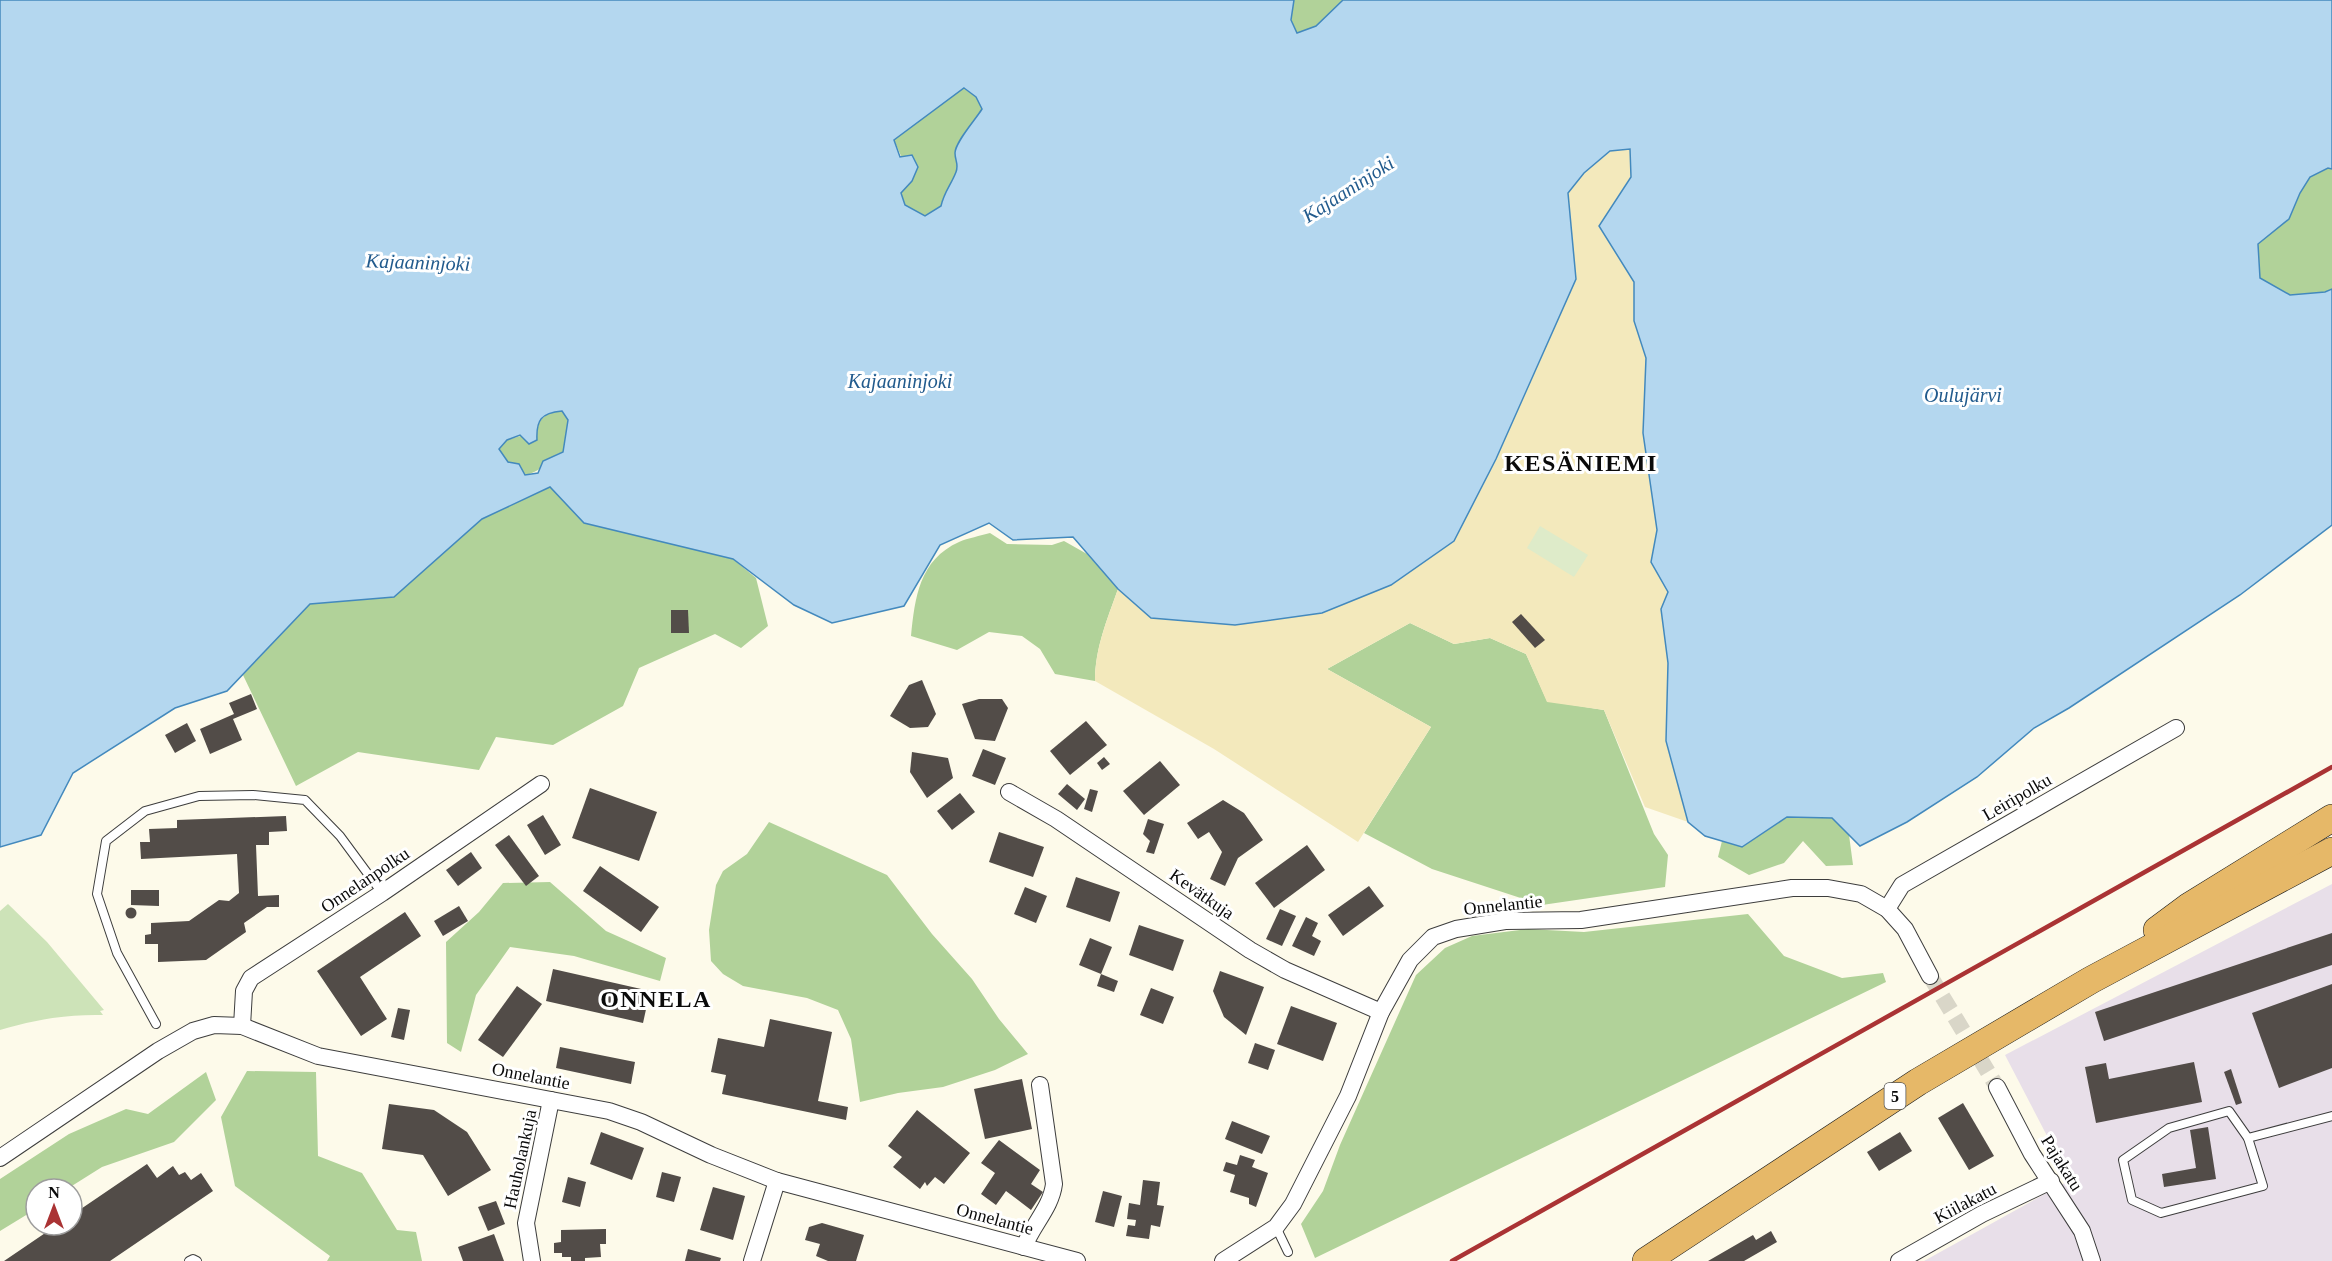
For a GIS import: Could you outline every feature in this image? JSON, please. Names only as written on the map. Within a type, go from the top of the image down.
[{"type":"highway","name":"5","points":[[2091,980],[2188,907],[2332,818]]},
{"type":"highway","name":"5","points":[[1646,1261],[1918,1082],[2091,980],[2332,851]]},
{"type":"street","name":"Leiripolku","points":[[1887,909],[1902,885],[2176,729]]},
{"type":"street","name":"Onnelanpolku","points":[[242,1026],[244,991],[251,978],[382,893],[541,784]]},
{"type":"street","name":"Kevätkuja","points":[[1009,792],[1056,819],[1250,950],[1285,970],[1381,1012]]},
{"type":"street","name":"Onnelantie","points":[[1223,1261],[1276,1227],[1293,1204],[1348,1096],[1381,1012],[1410,960],[1433,937],[1456,929],[1505,921],[1581,920],[1792,888],[1828,888],[1861,894],[1887,909],[1905,928],[1930,976]]},
{"type":"street","name":"Onnelantie","points":[[0,1158],[158,1051],[193,1031],[214,1024],[242,1026],[318,1056],[609,1111],[641,1122],[711,1155],[777,1181],[1077,1261]]},
{"type":"street","points":[[1024,1247],[1030,1232],[1052,1196],[1054,1184],[1040,1085]]},
{"type":"street","name":"Pajakatu","points":[[1997,1086],[2032,1154],[2082,1231],[2092,1261]]},
{"type":"street","name":"Hauholankuja","points":[[532,1261],[526,1223],[551,1100]]},
{"type":"street","points":[[752,1261],[777,1181]]},
{"type":"street","name":"Kiilakatu","points":[[1899,1261],[1982,1214],[2050,1181]]},
{"type":"lane","points":[[156,1024],[117,953],[98,894],[106,841],[145,811],[199,796],[253,795],[305,800],[340,836],[382,893]]},
{"type":"lane","points":[[2229,1111],[2248,1138],[2263,1186],[2161,1213],[2132,1200],[2123,1160],[2169,1128],[2229,1111]]},
{"type":"lane","points":[[2248,1138],[2332,1116]]},
{"type":"lane","points":[[1276,1227],[1288,1252]]},
{"type":"lane","points":[[189,1261],[193,1259],[196,1261]]},
{"type":"shaded area","points":[[2332,884],[2332,1261],[1924,1261],[2070,1180],[2005,1055]]},
{"type":"green space","points":[[1294,0],[1343,0],[1316,27],[1297,33],[1291,20]]},
{"type":"green space","points":[[963,88],[976,97],[982,109],[941,206],[925,216],[905,205],[901,193],[912,181],[894,140]]},
{"type":"green space","points":[[2328,168],[2332,169],[2332,289],[2325,292],[2290,295],[2259,278],[2258,244],[2289,219],[2310,177]]},
{"type":"green space","points":[[562,411],[569,420],[563,452],[552,457],[537,470],[525,475],[508,462],[499,449],[507,440],[537,431],[545,416]]},
{"type":"green space","points":[[550,487],[584,523],[733,559],[756,578],[768,626],[741,648],[715,634],[639,668],[623,706],[553,745],[496,737],[479,770],[358,752],[296,786],[243,675],[310,604],[394,597],[482,519]]},
{"type":"green space","points":[[1540,526],[1588,555],[1574,577],[1527,548]]},
{"type":"green space","points":[[990,533],[1007,544],[1052,545],[1064,541],[1087,554],[1118,589],[1099,646],[1095,681],[1055,674],[1040,649],[1022,636],[989,632],[957,650],[911,636],[917,594],[927,570],[935,559],[959,542]]},
{"type":"green space","points":[[1410,623],[1454,644],[1490,638],[1526,654],[1547,701],[1604,710],[1654,834],[1668,855],[1665,887],[1542,905],[1432,869],[1364,833],[1431,727],[1327,669]]},
{"type":"green space","points":[[1787,817],[1833,818],[1849,835],[1853,865],[1826,866],[1803,841],[1784,863],[1749,875],[1718,857],[1722,841],[1742,847]]},
{"type":"green space","points":[[769,822],[887,875],[932,934],[972,979],[999,1019],[1028,1054],[995,1070],[943,1087],[898,1093],[860,1102],[851,1039],[838,1010],[807,998],[743,986],[723,974],[711,961],[709,930],[716,885],[723,871],[747,854]]},
{"type":"green space","points":[[550,882],[606,931],[666,958],[660,981],[574,956],[510,947],[476,995],[461,1052],[447,1043],[446,942],[479,912],[503,883]]},
{"type":"green space","points":[[8,904],[47,942],[104,1010],[100,1011],[103,1015],[51,1018],[0,1030],[0,911]]},
{"type":"green space","points":[[1748,914],[1784,956],[1842,978],[1883,973],[1886,982],[1315,1258],[1301,1224],[1323,1191],[1340,1145],[1416,975],[1445,948],[1472,936],[1528,929],[1584,932]]},
{"type":"green space","points":[[247,1071],[316,1072],[318,1156],[362,1173],[397,1230],[416,1232],[422,1261],[327,1261],[330,1256],[235,1186],[221,1117]]},
{"type":"green space","points":[[206,1072],[216,1100],[174,1142],[102,1167],[84,1178],[24,1177],[24,1216],[0,1231],[0,1179],[69,1134],[126,1109],[148,1114]]},
{"type":"sand","points":[[1630,149],[1631,176],[1599,226],[1634,282],[1634,321],[1646,358],[1643,433],[1657,530],[1651,561],[1668,592],[1661,609],[1668,663],[1666,741],[1688,822],[1645,807],[1604,710],[1547,702],[1526,654],[1490,638],[1454,644],[1410,623],[1327,669],[1431,727],[1358,842],[1214,749],[1095,681],[1099,646],[1118,589],[1152,618],[1235,625],[1322,613],[1391,585],[1454,541],[1496,459],[1576,279],[1568,193],[1584,173],[1611,151]]},
{"type":"water","name":"Oulujärvi","points":[[0,0],[1294,0],[1291,20],[1297,33],[1316,26],[1343,0],[2332,0],[2332,169],[2328,168],[2310,177],[2289,219],[2258,244],[2260,278],[2290,295],[2325,292],[2332,289],[2332,525],[2240,595],[2069,708],[2034,728],[1977,777],[1907,822],[1860,846],[1832,818],[1787,817],[1742,847],[1705,836],[1688,822],[1666,741],[1668,663],[1661,609],[1668,592],[1651,562],[1657,530],[1643,433],[1646,358],[1634,321],[1634,282],[1599,226],[1631,177],[1630,149],[1610,151],[1584,173],[1568,193],[1576,279],[1496,459],[1454,541],[1391,585],[1322,613],[1235,625],[1151,618],[1118,589],[1073,537],[1013,540],[989,523],[940,545],[904,606],[832,623],[794,605],[733,559],[584,523],[550,487],[482,519],[394,597],[310,604],[227,691],[175,708],[73,773],[41,835],[0,847]],"holes":[[[964,88],[976,97],[982,109],[956,148],[957,169],[941,206],[925,216],[905,205],[901,193],[912,181],[918,167],[912,155],[900,157],[894,140]],[[562,411],[568,420],[563,452],[543,461],[538,473],[525,475],[519,464],[508,462],[499,449],[507,440],[520,435],[529,444],[537,440],[541,419],[549,414]]]},
{"type":"building","points":[[671,610],[688,610],[689,633],[671,633]]},
{"type":"building","points":[[1521,614],[1545,640],[1535,648],[1512,622]]},
{"type":"building","points":[[922,680],[936,714],[928,727],[910,728],[890,716],[909,685]]},
{"type":"building","points":[[251,694],[257,709],[233,719],[242,740],[210,754],[200,729],[234,714],[229,703]]},
{"type":"building","points":[[979,699],[1002,699],[1008,708],[995,741],[975,739],[962,704]]},
{"type":"building","points":[[1086,721],[1107,745],[1070,775],[1050,751]]},
{"type":"building","points":[[187,723],[196,741],[175,753],[165,735]]},
{"type":"building","points":[[983,749],[1006,758],[995,785],[972,776]]},
{"type":"building","points":[[912,752],[948,758],[953,778],[927,798],[910,772]]},
{"type":"building","points":[[1104,757],[1110,764],[1102,770],[1097,763]]},
{"type":"building","points":[[1160,761],[1180,785],[1144,815],[1123,791]]},
{"type":"building","points":[[1067,784],[1085,799],[1077,810],[1058,794]]},
{"type":"building","points":[[590,788],[657,812],[639,861],[572,838]]},
{"type":"building","points":[[1090,789],[1098,791],[1092,812],[1084,809]]},
{"type":"building","points":[[960,793],[975,812],[952,830],[937,811]]},
{"type":"building","points":[[1223,800],[1244,813],[1263,840],[1238,858],[1225,886],[1210,879],[1222,852],[1209,832],[1198,839],[1187,823]]},
{"type":"building","points":[[543,815],[561,845],[545,855],[527,825]]},
{"type":"building","points":[[286,816],[287,831],[269,832],[269,845],[256,845],[258,896],[279,895],[279,907],[267,907],[244,923],[246,932],[206,960],[158,962],[158,944],[145,944],[145,935],[151,934],[151,923],[189,921],[219,900],[229,901],[239,893],[237,854],[141,859],[140,842],[150,842],[149,829],[177,828],[177,820]]},
{"type":"building","points":[[1148,819],[1164,824],[1154,854],[1146,852],[1150,841],[1143,834]]},
{"type":"building","points":[[999,832],[1044,847],[1033,877],[989,862]]},
{"type":"building","points":[[509,835],[539,876],[526,886],[495,845]]},
{"type":"building","points":[[1307,845],[1325,870],[1274,908],[1255,883]]},
{"type":"building","points":[[471,852],[482,868],[458,886],[446,870]]},
{"type":"building","points":[[600,866],[659,907],[641,932],[583,891]]},
{"type":"building","points":[[1076,877],[1120,892],[1110,922],[1066,907]]},
{"type":"building","points":[[1369,886],[1384,906],[1343,936],[1328,915]]},
{"type":"building","points":[[1025,887],[1047,896],[1036,923],[1014,914]]},
{"type":"building","points":[[131,890],[159,890],[159,906],[131,905]]},
{"type":"building","points":[[459,906],[468,921],[443,936],[434,921]]},
{"type":"building","points":[[131,908],[135,909],[135,917],[131,918],[127,917],[126,913],[127,909]]},
{"type":"building","points":[[1280,909],[1296,916],[1282,946],[1266,939]]},
{"type":"building","points":[[405,912],[421,936],[360,977],[387,1019],[361,1036],[317,971]]},
{"type":"building","points":[[1306,917],[1318,923],[1312,936],[1321,941],[1314,956],[1292,946]]},
{"type":"building","points":[[1139,925],[1184,940],[1173,971],[1129,955]]},
{"type":"building","points":[[2332,933],[2332,965],[2104,1041],[2095,1012]]},
{"type":"building","points":[[1090,938],[1112,947],[1101,974],[1079,965]]},
{"type":"building","points":[[553,969],[650,991],[643,1023],[546,1001]]},
{"type":"building","points":[[1220,971],[1264,987],[1246,1035],[1224,1017],[1213,991]]},
{"type":"building","points":[[1101,974],[1118,981],[1114,992],[1097,986]]},
{"type":"building","points":[[2332,984],[2332,1068],[2279,1088],[2252,1013]]},
{"type":"building","points":[[517,986],[542,1004],[503,1057],[478,1040]]},
{"type":"building","points":[[1151,988],[1174,997],[1163,1024],[1140,1015]]},
{"type":"building","points":[[1291,1006],[1337,1023],[1323,1061],[1277,1044]]},
{"type":"building","points":[[398,1008],[410,1010],[404,1040],[391,1037]]},
{"type":"building","points":[[770,1019],[832,1032],[818,1101],[848,1107],[846,1120],[722,1094],[726,1075],[711,1072],[718,1038],[764,1047]]},
{"type":"building","points":[[1255,1043],[1275,1050],[1268,1070],[1248,1063]]},
{"type":"building","points":[[560,1047],[635,1062],[631,1084],[556,1068]]},
{"type":"building","points":[[2194,1062],[2202,1102],[2096,1123],[2085,1067],[2106,1063],[2109,1079]]},
{"type":"building","points":[[2231,1069],[2242,1103],[2236,1105],[2224,1072]]},
{"type":"building","points":[[1022,1079],[1032,1129],[985,1139],[974,1089]]},
{"type":"building","points":[[1963,1103],[1994,1156],[1969,1170],[1938,1118]]},
{"type":"building","points":[[389,1104],[434,1110],[467,1132],[491,1170],[448,1196],[423,1155],[382,1149]]},
{"type":"building","points":[[917,1110],[970,1153],[944,1184],[935,1177],[927,1186],[925,1182],[920,1189],[893,1167],[902,1157],[888,1146]]},
{"type":"building","points":[[1232,1121],[1270,1136],[1262,1154],[1225,1139]]},
{"type":"building","points":[[2208,1127],[2216,1179],[2164,1187],[2162,1174],[2196,1168],[2190,1130]]},
{"type":"building","points":[[601,1132],[644,1148],[632,1180],[590,1164]]},
{"type":"building","points":[[1900,1132],[1912,1151],[1879,1171],[1867,1152]]},
{"type":"building","points":[[999,1140],[1040,1170],[1031,1184],[1043,1192],[1031,1210],[1006,1191],[996,1205],[981,1194],[995,1173],[981,1163]]},
{"type":"building","points":[[1240,1155],[1255,1160],[1252,1167],[1268,1173],[1256,1207],[1249,1204],[1249,1198],[1230,1192],[1235,1175],[1223,1171],[1226,1162],[1237,1165]]},
{"type":"building","points":[[147,1164],[157,1178],[173,1166],[179,1175],[185,1172],[191,1180],[201,1173],[213,1191],[110,1261],[4,1261],[39,1237],[84,1237],[84,1207]]},
{"type":"building","points":[[662,1172],[681,1177],[674,1202],[656,1197]]},
{"type":"building","points":[[568,1177],[586,1182],[580,1207],[562,1202]]},
{"type":"building","points":[[1143,1180],[1160,1182],[1157,1205],[1164,1206],[1160,1227],[1151,1225],[1149,1239],[1126,1236],[1128,1225],[1135,1226],[1136,1220],[1127,1219],[1129,1203],[1140,1205]]},
{"type":"building","points":[[713,1187],[745,1196],[733,1240],[700,1230]]},
{"type":"building","points":[[1103,1191],[1122,1196],[1114,1227],[1095,1222]]},
{"type":"building","points":[[496,1201],[505,1224],[488,1231],[478,1207]]},
{"type":"building","points":[[822,1223],[864,1235],[856,1261],[828,1261],[816,1256],[820,1244],[805,1240],[809,1227]]},
{"type":"building","points":[[606,1229],[606,1244],[600,1244],[601,1257],[585,1258],[585,1261],[571,1261],[571,1257],[562,1257],[562,1253],[554,1253],[554,1243],[561,1242],[561,1230]]},
{"type":"building","points":[[1771,1231],[1777,1242],[1744,1261],[1708,1261],[1753,1235],[1756,1240]]},
{"type":"building","points":[[494,1234],[504,1261],[463,1261],[458,1247]]},
{"type":"building","points":[[688,1249],[721,1258],[720,1261],[685,1261]]},
{"type":"tunnel","points":[[1930,976],[1997,1087]]},
{"type":"railway","points":[[1452,1261],[2332,767]]},
{"type":"district","name":"KESÄNIEMI","points":[[1581,463]]},
{"type":"district","name":"ONNELA","points":[[656,999]]},
{"type":"water label","name":"Kajaaninjoki","points":[[1348,189]]},
{"type":"water label","name":"Kajaaninjoki","points":[[418,262]]},
{"type":"water label","name":"Kajaaninjoki","points":[[900,381]]}]
